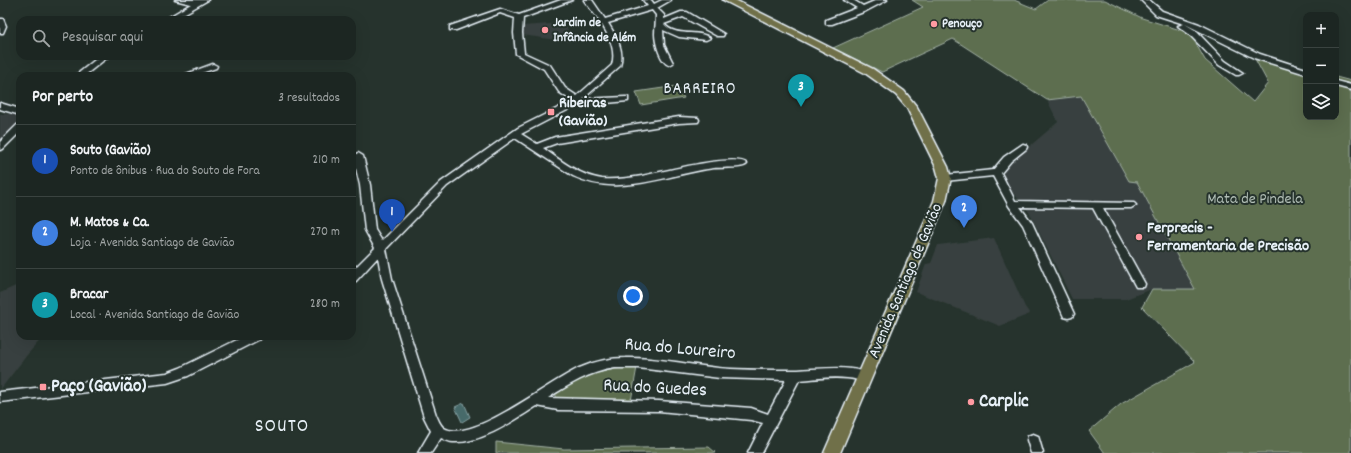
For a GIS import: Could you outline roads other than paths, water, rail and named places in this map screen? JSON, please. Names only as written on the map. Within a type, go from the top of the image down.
[{"type":"main road","points":[[728,0],[869,71],[896,88],[906,98],[917,117],[942,167],[945,178]]},
{"type":"main road","name":"Avenida Santiago de Gavião","points":[[832,453],[940,201],[945,178]]},
{"type":"street","points":[[179,0],[201,2]]},
{"type":"street","points":[[453,28],[500,11],[519,17],[568,0]]},
{"type":"street","points":[[356,274],[444,184],[515,134],[578,101],[614,69],[619,61],[617,48],[604,22],[588,0]]},
{"type":"street","points":[[646,0],[660,15],[658,32],[661,46],[669,63]]},
{"type":"street","points":[[604,22],[667,0]]},
{"type":"street","points":[[848,0],[863,9]]},
{"type":"street","points":[[829,22],[883,0]]},
{"type":"street","points":[[1145,0],[1159,13],[1196,26],[1257,56],[1303,71]]},
{"type":"street","points":[[175,16],[201,2]]},
{"type":"street","points":[[660,24],[684,14],[720,34]]},
{"type":"street","points":[[519,17],[518,33],[520,54],[547,67],[562,90],[578,101],[585,102],[625,99]]},
{"type":"street","points":[[1177,20],[1178,23],[1192,32],[1222,63],[1239,73]]},
{"type":"street","points":[[0,21],[2,26],[0,31]]},
{"type":"street","points":[[660,24],[679,35],[706,38]]},
{"type":"street","points":[[84,72],[100,60]]},
{"type":"street","points":[[196,72],[212,66]]},
{"type":"street","points":[[1339,84],[1351,88]]},
{"type":"street","points":[[0,106],[16,111]]},
{"type":"street","points":[[538,147],[555,140],[679,120],[695,120]]},
{"type":"street","points":[[0,147],[16,131]]},
{"type":"street","points":[[515,134],[538,147],[575,174],[604,182],[641,179],[723,164],[742,164]]},
{"type":"street","points":[[996,174],[1000,166],[1023,147]]},
{"type":"street","points":[[358,156],[365,185],[367,216],[370,230],[385,257],[387,279],[428,410],[438,431],[424,453]]},
{"type":"street","points":[[945,178],[996,174]]},
{"type":"street","points":[[996,174],[1012,204],[1027,223],[1068,314]]},
{"type":"street","points":[[1012,204],[1131,205]]},
{"type":"street","points":[[1096,205],[1140,284]]},
{"type":"street","points":[[0,397],[127,381],[168,378],[184,372],[248,340]]},
{"type":"street","name":"Rua do Loureiro","points":[[438,431],[442,434],[455,435],[480,432],[493,426],[578,374],[602,365],[621,362],[709,372],[795,375],[833,372],[857,373],[865,377]]},
{"type":"street","points":[[754,453],[795,375]]},
{"type":"street","name":"Rua do Guedes","points":[[536,399],[558,406],[659,406],[751,414],[771,420]]},
{"type":"water","points":[[464,403],[470,417],[462,422],[455,407]]},
{"type":"place","name":"Penouço","points":[[934,24]]},
{"type":"place","name":"Jardim de Infância de Além","points":[[545,30]]},
{"type":"place","name":"Bracar","points":[[801,107]]},
{"type":"place","name":"Ribeiras (Gavião)","points":[[551,112]]},
{"type":"place","name":"M. Matos & Ca.","points":[[964,228]]},
{"type":"place","name":"Souto (Gavião)","points":[[392,232]]},
{"type":"place","name":"Ferprecis - Ferramentaria de Precisão","points":[[1139,237]]},
{"type":"place","name":"Paço (Gavião)","points":[[43,387]]},
{"type":"place","name":"Carplic","points":[[971,402]]},
{"type":"district","name":"BARREIRO","points":[[700,90]]},
{"type":"district","name":"SOUTO","points":[[282,427]]},
{"type":"park label","name":"Mata de Pindela","points":[[1255,199]]}]
